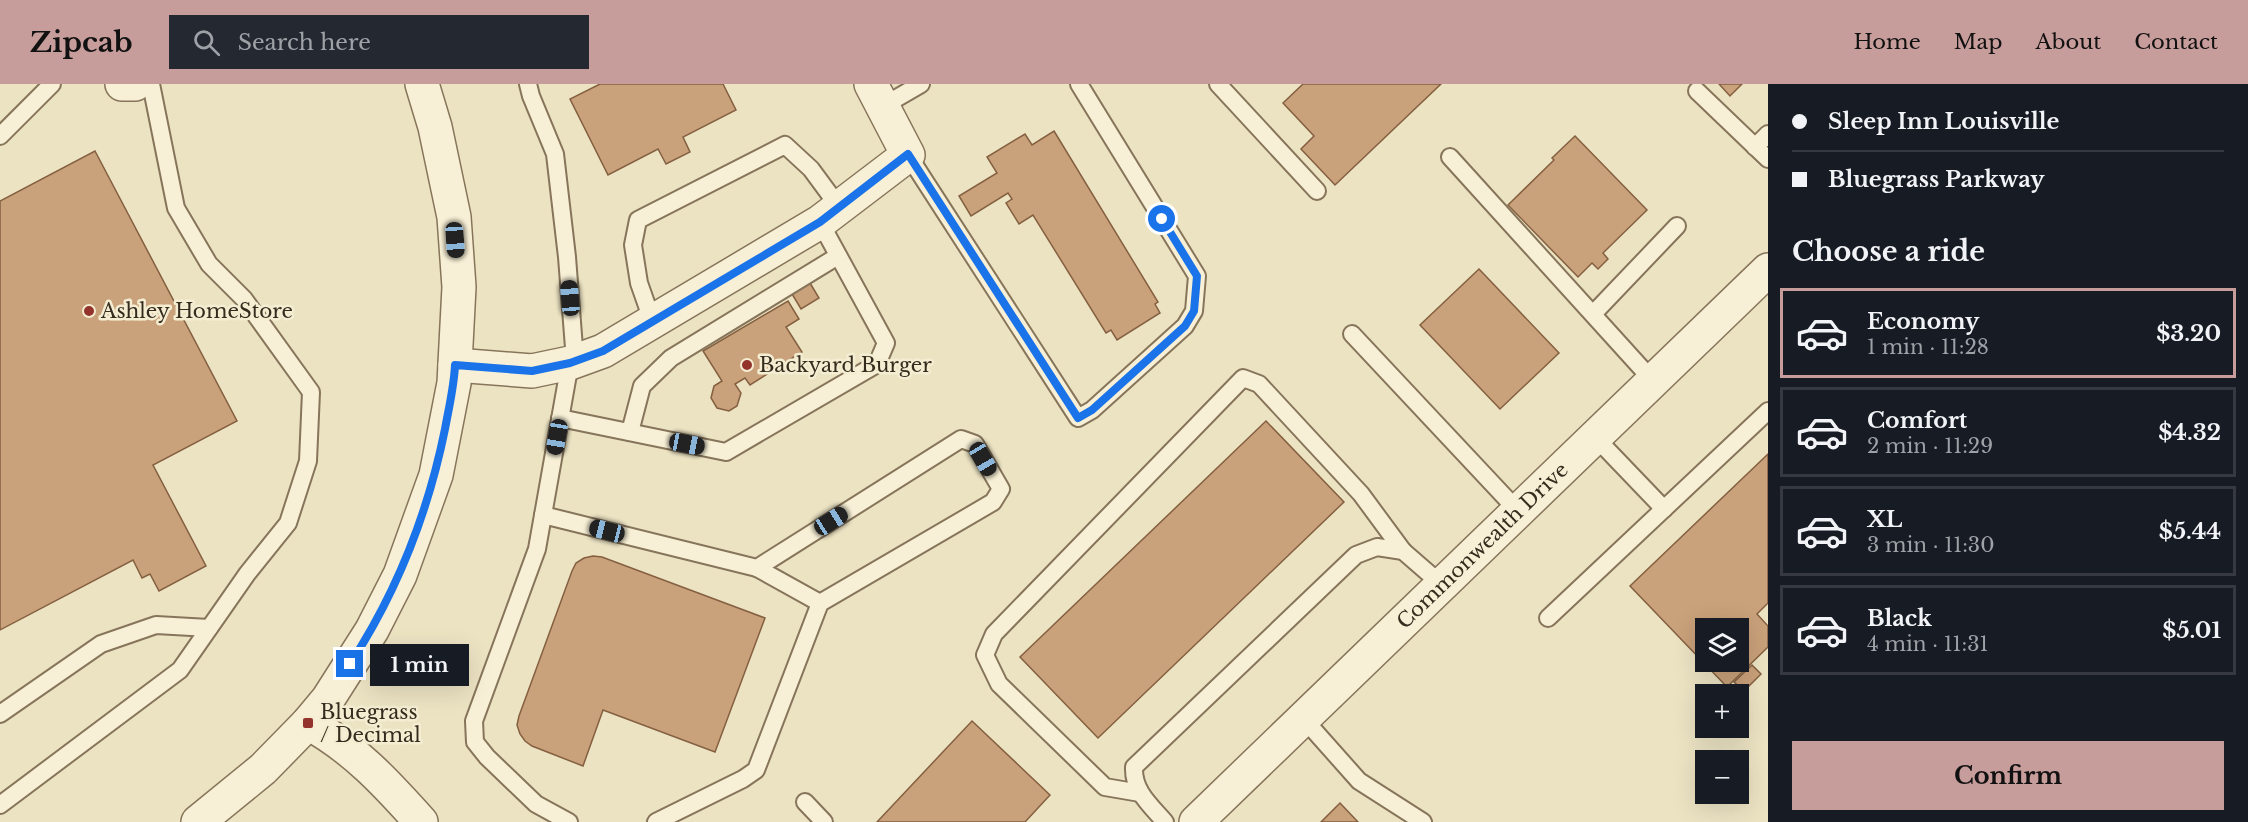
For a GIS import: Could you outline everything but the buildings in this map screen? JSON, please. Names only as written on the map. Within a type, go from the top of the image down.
[{"type":"street","points":[[122,84],[135,84]]},
{"type":"street","points":[[198,822],[263,769],[328,699],[372,630],[400,575],[436,475],[454,383],[459,286],[454,217],[435,127],[422,84]]},
{"type":"street","points":[[455,365],[532,371],[573,362],[603,351],[830,215],[908,154],[877,95]]},
{"type":"street","name":"Commonwealth Drive","points":[[1196,822],[1441,584],[1766,276]]},
{"type":"street","points":[[308,723],[333,736],[351,750],[421,822]]},
{"type":"lane","points":[[0,136],[52,84]]},
{"type":"lane","points":[[0,805],[180,670],[247,574],[288,524],[308,461],[310,392],[244,299],[209,264],[176,208],[151,84]]},
{"type":"lane","points":[[528,84],[555,154],[567,257],[573,362],[560,418],[537,549],[474,721],[475,742],[487,758],[536,804],[570,822]]},
{"type":"lane","points":[[877,95],[921,84]]},
{"type":"lane","points":[[908,154],[1078,418],[1092,410],[1185,326],[1194,311],[1197,276],[1079,84]]},
{"type":"lane","points":[[1218,84],[1317,191]]},
{"type":"lane","points":[[1697,90],[1768,159]]},
{"type":"lane","points":[[1755,147],[1768,134]]},
{"type":"lane","points":[[560,418],[726,452],[877,364],[886,343],[838,256],[830,215],[811,169],[785,145],[638,220],[633,245],[634,254],[639,283],[652,321]]},
{"type":"lane","points":[[1450,157],[1654,382]]},
{"type":"lane","points":[[1593,314],[1677,226]]},
{"type":"lane","points":[[630,432],[642,386],[671,358],[838,256]]},
{"type":"lane","points":[[1352,334],[1518,511]]},
{"type":"lane","points":[[1140,794],[1104,787],[999,684],[985,655],[994,634],[1243,378],[1259,384],[1361,494],[1403,551],[1441,584]]},
{"type":"lane","points":[[1548,618],[1768,411]]},
{"type":"lane","points":[[1595,437],[1664,509]]},
{"type":"lane","points":[[656,822],[743,779],[756,770],[820,603],[993,502],[1001,489],[975,444],[961,439],[758,568]]},
{"type":"lane","points":[[543,515],[758,568],[820,603]]},
{"type":"lane","points":[[1164,822],[1140,794],[1134,778],[1134,767],[1356,555],[1377,548],[1403,551]]},
{"type":"lane","points":[[0,714],[102,644],[156,625],[210,628]]},
{"type":"lane","points":[[1303,718],[1359,780],[1423,822]]},
{"type":"lane","points":[[805,802],[824,822]]},
{"type":"place","name":"Ashley HomeStore","points":[[89,311]]},
{"type":"place","name":"Backyard Burger","points":[[747,365]]},
{"type":"place","name":"Bluegrass / Decimal","points":[[308,723]]},
{"type":"route","points":[[350,664],[372,630],[400,575],[436,475],[454,383],[455,365],[532,371],[570,363],[603,351],[820,222],[908,154],[1078,418],[1092,410],[1185,326],[1194,311],[1197,276],[1162,219]]}]
